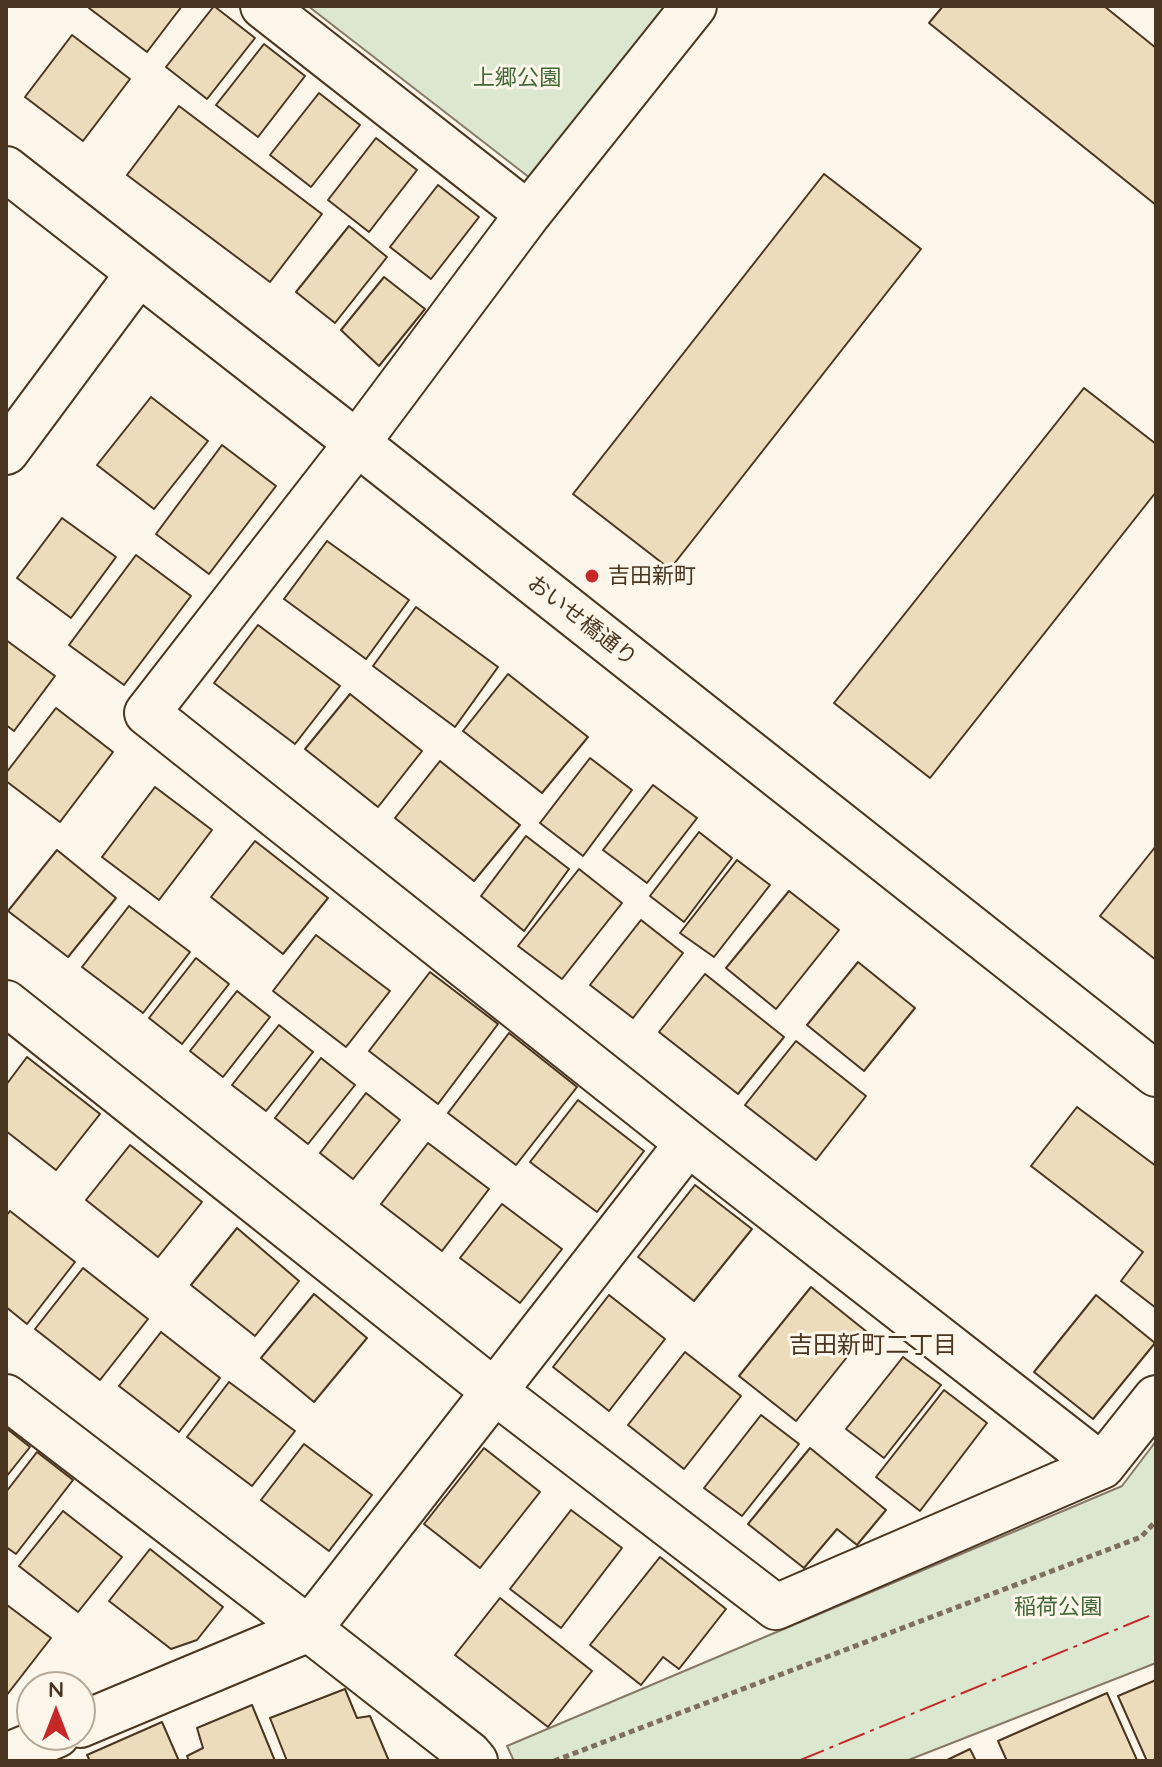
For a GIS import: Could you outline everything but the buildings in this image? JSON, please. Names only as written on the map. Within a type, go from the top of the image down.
[{"type":"street","points":[[263,6],[528,214]]},
{"type":"street","points":[[694,6],[528,214],[357,443],[147,713],[688,1143],[1102,1466]]},
{"type":"street","name":"おいせ橋通り","points":[[6,169],[1156,1074]]},
{"type":"street","points":[[6,452],[138,274]]},
{"type":"street","points":[[6,1003],[494,1391],[776,1607],[1102,1466],[1156,1398]]},
{"type":"street","points":[[96,1718],[309,1629],[688,1143]]},
{"type":"street","points":[[6,1397],[309,1629],[475,1761]]},
{"type":"path","points":[[554,1761],[1141,1537],[1156,1521]]},
{"type":"green space","name":"上郷公園","points":[[308,6],[665,6],[530,178]]},
{"type":"green space","name":"稲荷公園","points":[[1156,1441],[1156,1663],[906,1761],[514,1761],[507,1746],[1122,1486]]},
{"type":"power","points":[[798,1761],[1156,1613]]},
{"type":"place","name":"吉田新町","points":[[592,576]]},
{"type":"district","name":"吉田新町二丁目","points":[[873,1346]]}]
